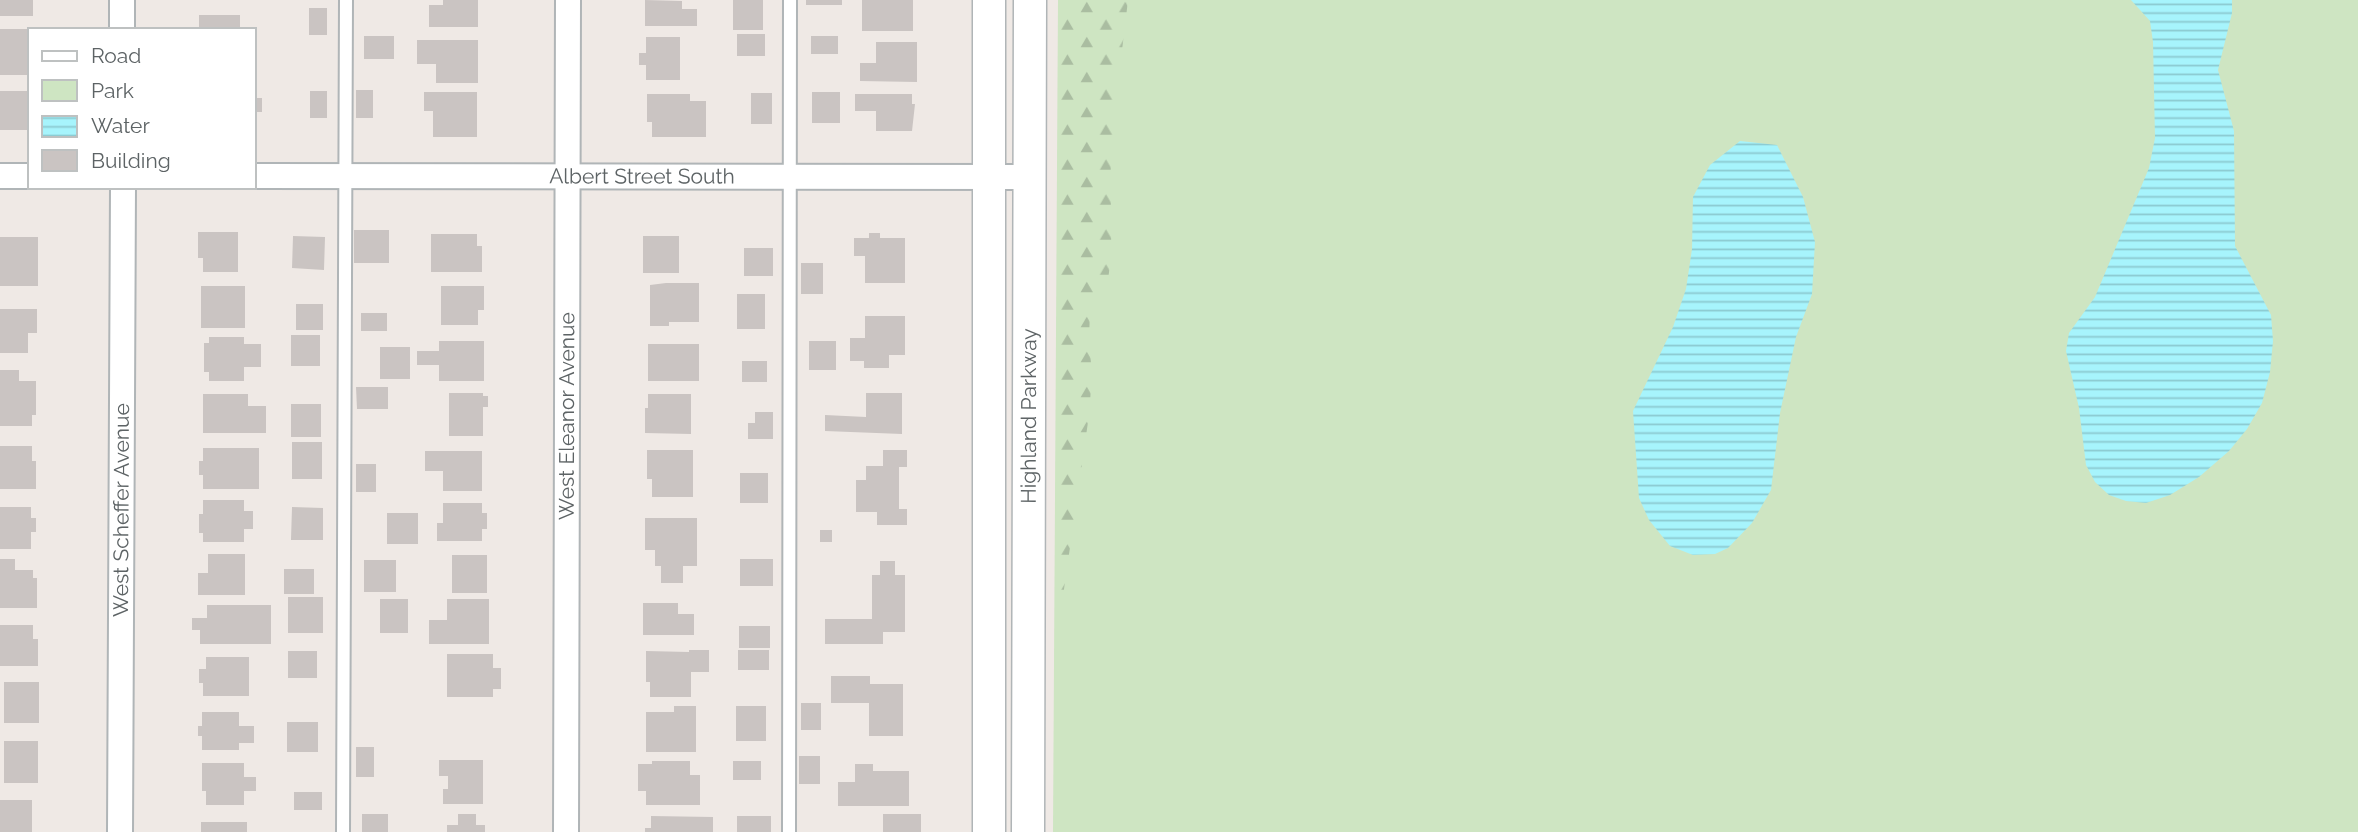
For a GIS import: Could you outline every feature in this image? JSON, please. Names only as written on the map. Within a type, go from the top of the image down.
[{"type":"street","points":[[122,0],[122,28]]},
{"type":"street","name":"West Eleanor Avenue","points":[[566,832],[568,0]]},
{"type":"street","name":"Highland Parkway","points":[[989,0],[989,832]]},
{"type":"street","name":"Highland Parkway","points":[[1028,832],[1030,0]]},
{"type":"street","points":[[0,176],[28,176]]},
{"type":"street","name":"Albert Street South","points":[[256,176],[1030,177]]},
{"type":"street","name":"West Scheffer Avenue","points":[[120,832],[122,189]]},
{"type":"lane","points":[[343,832],[346,0]]},
{"type":"lane","points":[[789,832],[790,0]]},
{"type":"green space","points":[[1058,0],[2358,0],[2358,832],[1053,832]]},
{"type":"green space","points":[[1059,0],[1128,0],[1112,141],[1109,270],[1107,285],[1101,289],[1090,310],[1092,375],[1089,415],[1063,596],[1055,596]]},
{"type":"water","points":[[2131,0],[2232,0],[2232,13],[2218,70],[2234,131],[2235,246],[2271,315],[2273,341],[2270,372],[2262,403],[2247,429],[2229,451],[2199,477],[2170,495],[2146,503],[2126,501],[2109,495],[2095,482],[2086,465],[2079,408],[2066,351],[2069,333],[2095,297],[2149,168],[2155,138],[2153,42],[2150,21]]},
{"type":"water","points":[[1740,141],[1777,145],[1803,197],[1815,242],[1812,294],[1796,337],[1780,413],[1771,490],[1752,523],[1728,548],[1715,554],[1693,555],[1670,546],[1649,520],[1639,498],[1633,411],[1673,327],[1686,289],[1692,249],[1693,197],[1710,165]]},
{"type":"building","points":[[0,0],[33,0],[33,16],[0,16]]},
{"type":"building","points":[[443,0],[478,0],[478,27],[429,27],[429,5],[443,5]]},
{"type":"building","points":[[645,0],[682,1],[682,9],[697,9],[697,26],[645,26]]},
{"type":"building","points":[[733,0],[763,0],[763,30],[733,30]]},
{"type":"building","points":[[806,0],[842,0],[842,5],[806,5]]},
{"type":"building","points":[[862,0],[913,0],[913,31],[862,31]]},
{"type":"building","points":[[309,8],[327,8],[327,35],[309,35]]},
{"type":"building","points":[[199,15],[240,15],[240,28],[199,28]]},
{"type":"building","points":[[0,29],[28,29],[28,75],[0,75]]},
{"type":"building","points":[[737,34],[765,34],[765,56],[737,56]]},
{"type":"building","points":[[364,36],[394,36],[394,59],[364,59]]},
{"type":"building","points":[[811,36],[838,36],[838,54],[811,54]]},
{"type":"building","points":[[646,37],[680,37],[680,80],[646,80],[646,65],[639,65],[639,53],[646,53]]},
{"type":"building","points":[[417,40],[478,40],[478,83],[436,83],[436,64],[417,64]]},
{"type":"building","points":[[876,42],[917,42],[917,82],[860,81],[860,63],[876,63]]},
{"type":"building","points":[[356,90],[373,90],[373,118],[356,118]]},
{"type":"building","points":[[0,91],[28,91],[28,130],[0,130]]},
{"type":"building","points":[[310,91],[327,91],[327,118],[310,118]]},
{"type":"building","points":[[424,92],[477,92],[477,137],[433,137],[433,111],[424,111]]},
{"type":"building","points":[[812,92],[840,92],[840,123],[812,123]]},
{"type":"building","points":[[751,93],[772,93],[772,124],[751,124]]},
{"type":"building","points":[[647,94],[690,94],[690,101],[706,101],[706,137],[652,137],[652,122],[647,122]]},
{"type":"building","points":[[855,94],[912,94],[912,104],[915,104],[912,131],[876,131],[876,111],[855,111]]},
{"type":"building","points":[[256,98],[262,98],[262,112],[256,112]]},
{"type":"building","points":[[354,230],[389,230],[389,263],[354,263]]},
{"type":"building","points":[[198,232],[238,232],[238,272],[203,272],[203,258],[198,258]]},
{"type":"building","points":[[869,233],[880,233],[880,238],[905,238],[905,283],[865,283],[865,256],[854,256],[854,238],[869,238]]},
{"type":"building","points":[[431,234],[477,234],[477,246],[482,246],[482,272],[431,272]]},
{"type":"building","points":[[293,236],[325,237],[324,270],[292,268]]},
{"type":"building","points":[[643,236],[679,236],[679,273],[643,273]]},
{"type":"building","points":[[0,237],[38,237],[38,286],[0,286]]},
{"type":"building","points":[[744,248],[773,248],[773,276],[744,276]]},
{"type":"building","points":[[801,263],[823,263],[823,294],[801,294]]},
{"type":"building","points":[[699,283],[699,322],[669,322],[669,326],[650,326],[650,285]]},
{"type":"building","points":[[201,286],[245,286],[245,328],[201,328]]},
{"type":"building","points":[[441,286],[484,286],[484,310],[478,310],[478,325],[441,325]]},
{"type":"building","points":[[737,294],[765,294],[765,329],[737,329]]},
{"type":"building","points":[[296,304],[323,304],[323,330],[296,330]]},
{"type":"building","points":[[0,309],[37,309],[37,333],[28,333],[28,353],[0,353]]},
{"type":"building","points":[[361,313],[387,313],[387,331],[361,331]]},
{"type":"building","points":[[865,316],[905,316],[905,355],[889,355],[889,368],[864,368],[864,361],[850,361],[850,338],[865,338]]},
{"type":"building","points":[[291,335],[320,335],[320,366],[291,366]]},
{"type":"building","points":[[209,337],[244,337],[244,344],[261,344],[261,367],[244,367],[244,381],[209,381],[209,372],[204,372],[204,343],[209,343]]},
{"type":"building","points":[[439,341],[484,341],[484,381],[439,381],[439,365],[417,365],[417,351],[439,351]]},
{"type":"building","points":[[809,341],[836,341],[836,370],[809,370]]},
{"type":"building","points":[[648,344],[699,344],[699,381],[648,381]]},
{"type":"building","points":[[380,347],[410,347],[410,379],[380,379]]},
{"type":"building","points":[[742,361],[767,361],[767,382],[742,382]]},
{"type":"building","points":[[0,370],[19,370],[19,381],[36,381],[36,415],[32,415],[32,426],[0,426]]},
{"type":"building","points":[[356,387],[388,387],[388,409],[357,409]]},
{"type":"building","points":[[449,393],[483,393],[483,396],[488,396],[488,407],[483,407],[483,436],[449,436]]},
{"type":"building","points":[[866,393],[902,393],[902,434],[825,431],[825,415],[866,417]]},
{"type":"building","points":[[203,394],[248,394],[248,406],[266,406],[266,433],[203,433]]},
{"type":"building","points":[[648,394],[691,394],[691,434],[645,433]]},
{"type":"building","points":[[291,404],[321,404],[321,437],[291,437]]},
{"type":"building","points":[[755,412],[773,412],[773,439],[748,439],[748,423],[755,423]]},
{"type":"building","points":[[292,442],[322,442],[322,479],[292,479]]},
{"type":"building","points":[[0,446],[32,446],[32,461],[36,461],[36,489],[0,489]]},
{"type":"building","points":[[203,448],[259,448],[259,489],[203,489],[199,461],[203,461]]},
{"type":"building","points":[[647,450],[693,450],[693,497],[652,497],[652,479],[647,479]]},
{"type":"building","points":[[883,450],[907,450],[907,467],[899,467],[899,509],[907,509],[907,525],[877,525],[877,512],[856,512],[856,480],[866,480],[866,466],[883,466]]},
{"type":"building","points":[[425,451],[482,451],[482,491],[443,491],[443,471],[425,471]]},
{"type":"building","points":[[356,464],[376,464],[376,492],[356,492]]},
{"type":"building","points":[[740,473],[768,473],[768,503],[740,503]]},
{"type":"building","points":[[203,500],[244,500],[244,511],[253,511],[253,529],[244,529],[244,542],[203,542],[203,533],[199,533],[199,514],[203,514]]},
{"type":"building","points":[[443,503],[482,503],[482,513],[487,513],[487,529],[482,529],[482,541],[437,541],[437,523],[443,523]]},
{"type":"building","points":[[0,507],[31,507],[31,518],[36,518],[36,532],[31,532],[31,549],[0,549]]},
{"type":"building","points":[[292,507],[323,508],[323,540],[291,540]]},
{"type":"building","points":[[387,513],[418,513],[418,544],[387,544]]},
{"type":"building","points":[[645,518],[697,518],[697,566],[683,566],[683,583],[661,583],[661,566],[655,566],[655,550],[645,550]]},
{"type":"building","points":[[820,530],[832,530],[832,542],[820,542]]},
{"type":"building","points":[[208,554],[245,554],[245,595],[198,595],[198,573],[208,573]]},
{"type":"building","points":[[452,555],[487,555],[487,593],[452,593]]},
{"type":"building","points":[[0,559],[15,559],[15,570],[33,570],[33,578],[37,578],[37,608],[0,608]]},
{"type":"building","points":[[740,559],[773,559],[773,586],[740,586]]},
{"type":"building","points":[[364,560],[396,560],[396,592],[364,592]]},
{"type":"building","points":[[880,561],[895,561],[895,575],[905,575],[905,632],[883,632],[883,644],[825,644],[825,619],[872,619],[872,575],[880,575]]},
{"type":"building","points":[[284,569],[314,569],[314,594],[284,594]]},
{"type":"building","points":[[288,597],[323,597],[323,633],[288,633]]},
{"type":"building","points":[[380,599],[408,599],[408,633],[380,633]]},
{"type":"building","points":[[447,599],[489,599],[489,644],[429,644],[429,620],[447,620]]},
{"type":"building","points":[[643,603],[678,603],[678,614],[694,614],[694,635],[643,635]]},
{"type":"building","points":[[207,605],[271,605],[271,644],[200,644],[200,630],[192,630],[192,618],[207,618]]},
{"type":"building","points":[[0,625],[33,625],[33,639],[38,639],[38,666],[0,666]]},
{"type":"building","points":[[739,626],[770,626],[770,648],[739,648]]},
{"type":"building","points":[[709,650],[709,672],[691,672],[691,697],[650,697],[650,682],[646,682],[646,651]]},
{"type":"building","points":[[738,650],[769,650],[769,670],[738,670]]},
{"type":"building","points":[[288,651],[317,651],[317,678],[288,678]]},
{"type":"building","points":[[447,654],[493,654],[493,668],[501,668],[501,689],[493,689],[493,697],[447,697]]},
{"type":"building","points":[[206,657],[249,657],[249,696],[203,696],[199,669],[206,669]]},
{"type":"building","points":[[831,676],[870,676],[870,684],[903,684],[903,736],[869,736],[869,703],[831,703]]},
{"type":"building","points":[[4,682],[39,682],[39,723],[4,723]]},
{"type":"building","points":[[801,703],[821,703],[821,730],[801,730]]},
{"type":"building","points":[[674,706],[696,706],[696,752],[646,752],[646,712],[674,712]]},
{"type":"building","points":[[736,706],[766,706],[766,741],[736,741]]},
{"type":"building","points":[[202,712],[239,712],[239,726],[254,726],[254,743],[239,743],[239,750],[202,750],[202,736],[198,736],[198,726],[202,726]]},
{"type":"building","points":[[287,722],[318,722],[318,752],[287,752]]},
{"type":"building","points":[[4,741],[38,741],[38,783],[4,783]]},
{"type":"building","points":[[356,747],[374,747],[374,777],[356,777]]},
{"type":"building","points":[[799,756],[820,756],[820,784],[799,784]]},
{"type":"building","points":[[439,760],[483,760],[483,804],[443,804],[443,789],[448,789],[448,776],[439,776]]},
{"type":"building","points":[[652,761],[690,761],[690,775],[700,775],[700,805],[646,805],[646,791],[638,791],[638,764],[652,764]]},
{"type":"building","points":[[733,761],[761,761],[761,780],[733,780]]},
{"type":"building","points":[[202,763],[244,763],[244,777],[256,777],[256,791],[244,791],[244,805],[206,805],[206,791],[202,791]]},
{"type":"building","points":[[855,764],[873,764],[873,771],[909,771],[909,806],[838,806],[838,782],[855,782]]},
{"type":"building","points":[[294,792],[322,792],[322,810],[294,810]]},
{"type":"building","points":[[0,800],[32,800],[32,832],[0,832]]},
{"type":"building","points":[[362,814],[388,814],[388,832],[362,832]]},
{"type":"building","points":[[458,814],[476,814],[476,825],[485,825],[485,832],[447,832],[447,825],[458,825]]},
{"type":"building","points":[[883,814],[921,814],[921,832],[883,832]]},
{"type":"building","points":[[651,816],[713,817],[713,832],[645,832],[645,828],[651,828]]},
{"type":"building","points":[[737,816],[771,816],[771,832],[737,832]]},
{"type":"building","points":[[201,822],[247,822],[247,832],[201,832]]}]
